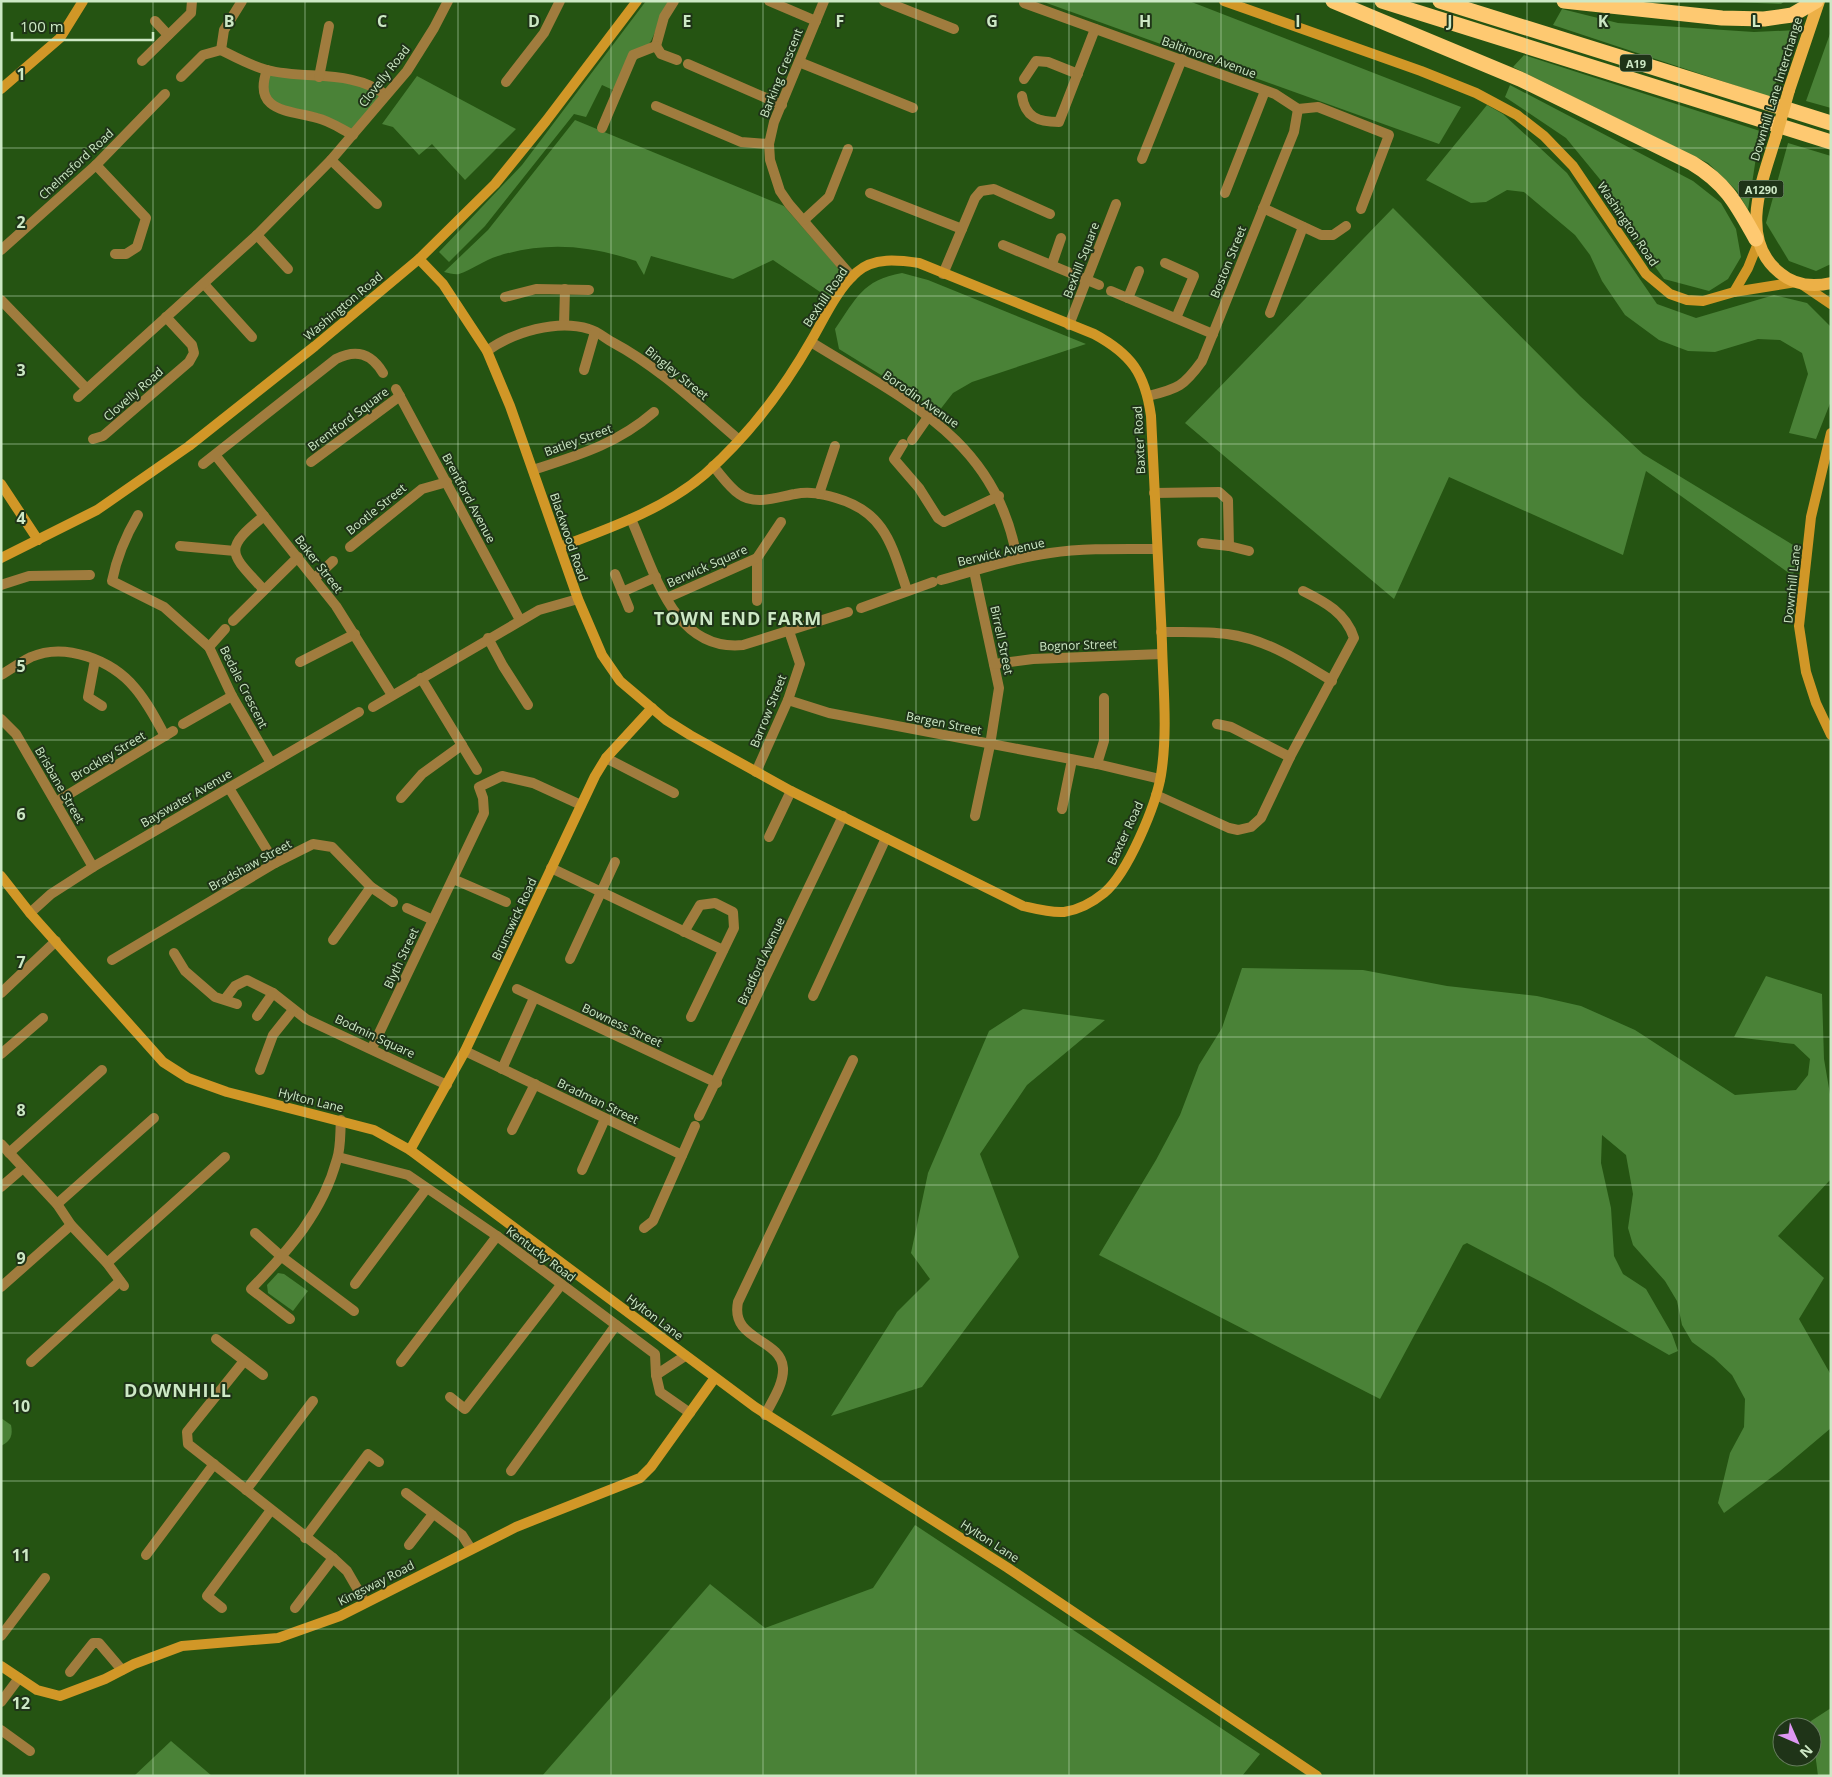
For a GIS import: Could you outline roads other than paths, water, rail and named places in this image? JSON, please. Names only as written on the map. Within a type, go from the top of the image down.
[{"type":"highway","points":[[1333,1],[1520,79],[1692,163],[1712,176],[1728,191],[1757,241]]},
{"type":"highway","name":"A19","points":[[1382,1],[1831,142]]},
{"type":"highway","name":"A19","points":[[1440,1],[1831,123]]},
{"type":"highway","points":[[1564,1],[1722,18],[1764,19],[1792,15],[1817,1]]},
{"type":"main road","name":"Downhill Lane Interchange","points":[[1757,241],[1759,196],[1817,1]]},
{"type":"main road","points":[[1757,241],[1765,258],[1775,269],[1798,283],[1814,286],[1831,283]]},
{"type":"street","points":[[142,61],[191,13],[192,1]]},
{"type":"street","points":[[221,50],[224,30],[242,1]]},
{"type":"street","name":"Clovelly Road","points":[[78,397],[257,235],[331,160],[407,71],[434,28],[448,1]]},
{"type":"street","points":[[506,82],[544,33],[560,1]]},
{"type":"street","name":"Washington Road","points":[[1,558],[97,510],[189,446],[315,346],[419,259],[495,184],[637,1]]},
{"type":"street","points":[[674,1],[664,17],[656,46],[661,54],[677,60]]},
{"type":"street","points":[[768,1],[816,21]]},
{"type":"street","name":"Barking Crescent","points":[[824,1],[774,122],[769,144],[770,160],[780,191],[852,277]]},
{"type":"street","points":[[884,1],[954,29]]},
{"type":"street","name":"Washington Road","points":[[1224,1],[1421,71],[1476,93],[1517,115],[1544,136],[1573,166],[1636,260],[1660,287],[1678,298],[1694,301],[1711,300],[1734,292],[1798,283]]},
{"type":"street","points":[[1,89],[60,38],[83,2]]},
{"type":"street","name":"Baltimore Avenue","points":[[1024,3],[1182,59],[1265,91],[1283,98],[1298,109]]},
{"type":"street","points":[[155,21],[168,35]]},
{"type":"street","points":[[319,77],[329,26]]},
{"type":"street","points":[[1022,96],[1024,108],[1031,116],[1048,122],[1059,122],[1095,29]]},
{"type":"street","points":[[602,128],[633,55],[656,46]]},
{"type":"street","points":[[181,76],[203,55],[221,50],[267,70],[319,77],[355,79],[373,84],[386,95]]},
{"type":"street","points":[[1142,159],[1182,59]]},
{"type":"street","points":[[1024,79],[1036,61],[1048,62],[1078,74]]},
{"type":"street","points":[[799,62],[913,108]]},
{"type":"street","points":[[688,64],[782,105]]},
{"type":"street","points":[[267,70],[262,83],[264,96],[274,107],[319,118],[352,135]]},
{"type":"street","points":[[1225,193],[1265,91]]},
{"type":"street","name":"Chelmsford Road","points":[[1,250],[96,165],[164,94]]},
{"type":"street","points":[[656,106],[741,142],[769,144]]},
{"type":"street","points":[[1298,109],[1318,107],[1388,135],[1360,209]]},
{"type":"street","name":"Boston Street","points":[[1148,396],[1168,391],[1186,382],[1202,361],[1294,132],[1298,109]]},
{"type":"street","points":[[804,220],[829,196],[848,149]]},
{"type":"street","points":[[331,160],[377,204]]},
{"type":"street","points":[[96,165],[146,218],[137,247],[126,254],[115,254]]},
{"type":"street","points":[[943,274],[974,198],[981,191],[994,188],[1050,214]]},
{"type":"street","points":[[870,193],[962,229]]},
{"type":"street","name":"Bexhill Square","points":[[1070,325],[1116,204]]},
{"type":"street","points":[[1263,208],[1321,235],[1333,235],[1346,226]]},
{"type":"street","points":[[1270,313],[1303,227]]},
{"type":"street","points":[[257,235],[288,269]]},
{"type":"street","points":[[1052,264],[1061,238]]},
{"type":"street","points":[[1734,292],[1748,268],[1757,241]]},
{"type":"street","points":[[1002,245],[1099,285]]},
{"type":"street","name":"Blackwood Road","points":[[419,259],[443,284],[458,304],[487,351],[506,394],[578,599],[602,655],[632,693],[686,732],[756,772]]},
{"type":"street","name":"Bexhill Road","points":[[560,547],[631,519],[679,493],[713,466],[739,440],[768,406],[852,277],[857,271],[876,262],[893,259],[918,263],[1094,334],[1120,350],[1129,358],[1141,375],[1148,396]]},
{"type":"street","points":[[1165,263],[1194,276],[1176,318]]},
{"type":"street","points":[[1128,298],[1139,271]]},
{"type":"street","points":[[1798,283],[1831,304]]},
{"type":"street","points":[[204,284],[252,337]]},
{"type":"street","points":[[505,297],[536,289],[589,290]]},
{"type":"street","points":[[564,325],[565,289]]},
{"type":"street","points":[[1111,291],[1213,334]]},
{"type":"street","points":[[1,300],[87,389]]},
{"type":"street","name":"Clovelly Road","points":[[93,439],[103,436],[189,362],[194,353],[192,345],[166,317]]},
{"type":"street","name":"Bingley Street","points":[[487,351],[498,343],[520,334],[564,325],[589,329],[630,351],[673,391],[739,440]]},
{"type":"street","points":[[584,370],[595,332]]},
{"type":"street","name":"Borodin Avenue","points":[[811,342],[928,417],[955,437],[973,457],[999,496],[1017,558]]},
{"type":"street","points":[[203,464],[216,456],[336,359],[349,352],[366,356],[377,363],[383,373]]},
{"type":"street","name":"Brentford Square","points":[[311,462],[398,392]]},
{"type":"street","name":"Brentford Avenue","points":[[398,392],[520,620]]},
{"type":"street","name":"Baxter Road","points":[[756,772],[1022,906],[1063,912],[1090,902],[1105,892],[1120,874],[1150,814],[1160,779],[1165,718],[1148,396]]},
{"type":"street","name":"Batley Street","points":[[533,470],[596,449],[619,438],[654,412]]},
{"type":"street","points":[[928,417],[894,459],[919,488],[938,518],[944,522],[999,496]]},
{"type":"street","name":"Downhill Lane","points":[[1831,433],[1811,517],[1799,626],[1806,672],[1816,703],[1831,735]]},
{"type":"street","points":[[819,494],[835,446]]},
{"type":"street","name":"Baker Street","points":[[216,456],[315,578],[355,634],[392,695]]},
{"type":"street","points":[[713,466],[739,495],[755,500],[774,499],[795,494],[819,494],[849,502],[875,518],[886,533],[908,590]]},
{"type":"street","name":"Bootle Street","points":[[350,547],[422,489],[446,482]]},
{"type":"street","points":[[1,484],[38,540]]},
{"type":"street","points":[[1154,493],[1219,492],[1228,500],[1229,546]]},
{"type":"street","name":"Bedale Crescent","points":[[138,516],[124,538],[112,581],[164,607],[209,647],[232,696],[271,763]]},
{"type":"street","points":[[263,589],[238,562],[234,551],[240,536],[264,516]]},
{"type":"street","points":[[631,519],[673,611],[692,633],[714,644],[727,647],[743,646],[848,612]]},
{"type":"street","name":"Berwick Square","points":[[667,598],[757,558],[781,522]]},
{"type":"street","points":[[1202,543],[1250,551]]},
{"type":"street","points":[[180,546],[234,551]]},
{"type":"street","name":"Berwick Avenue","points":[[861,608],[908,590],[1017,558],[1084,550],[1157,549]]},
{"type":"street","points":[[233,621],[263,589],[298,557]]},
{"type":"street","name":"Berwick Square","points":[[757,558],[757,601]]},
{"type":"street","points":[[315,578],[333,560]]},
{"type":"street","name":"Birrell Street","points":[[974,571],[999,688],[990,745],[975,816]]},
{"type":"street","points":[[1,585],[29,576],[59,574],[90,575]]},
{"type":"street","points":[[615,574],[629,608]]},
{"type":"street","points":[[622,592],[656,577]]},
{"type":"street","points":[[1156,795],[1229,828],[1238,830],[1251,827],[1261,818],[1290,757],[1354,638],[1351,628],[1328,604],[1303,591]]},
{"type":"street","points":[[372,707],[539,610],[578,599]]},
{"type":"street","points":[[209,647],[225,629]]},
{"type":"street","name":"Barrow Street","points":[[756,772],[788,700],[800,664],[789,631]]},
{"type":"street","points":[[1161,632],[1220,633],[1248,638],[1291,656],[1332,681]]},
{"type":"street","points":[[300,662],[355,634]]},
{"type":"street","points":[[488,638],[502,666],[528,705]]},
{"type":"street","points":[[1,675],[32,657],[55,651],[77,653],[95,660],[88,696],[102,706]]},
{"type":"street","name":"Bognor Street","points":[[994,664],[1033,659],[1162,654]]},
{"type":"street","name":"Brockley Street","points":[[56,802],[169,734],[133,685],[95,660]]},
{"type":"street","points":[[421,678],[477,770]]},
{"type":"street","points":[[183,724],[232,696]]},
{"type":"street","points":[[1097,764],[1104,741],[1104,698]]},
{"type":"street","name":"Bergen Street","points":[[788,700],[829,713],[1097,764],[1160,779]]},
{"type":"street","name":"Brunswick Road","points":[[410,1150],[466,1051],[581,805],[606,758],[652,708]]},
{"type":"street","name":"Bayswater Avenue","points":[[30,913],[51,894],[93,867],[359,712]]},
{"type":"street","name":"Brisbane Street","points":[[1,719],[16,734],[93,867]]},
{"type":"street","points":[[1217,724],[1231,727],[1290,757]]},
{"type":"street","points":[[401,798],[422,774],[462,745]]},
{"type":"street","points":[[606,758],[674,793]]},
{"type":"street","points":[[1062,809],[1072,760]]},
{"type":"street","name":"Blyth Street","points":[[372,1048],[484,813],[483,798],[479,788],[502,776],[511,777],[533,783],[581,805]]},
{"type":"street","points":[[229,788],[275,863]]},
{"type":"street","points":[[769,837],[791,791]]},
{"type":"street","name":"Bradford Avenue","points":[[644,1228],[653,1221],[697,1121],[717,1083],[843,816]]},
{"type":"street","points":[[814,996],[886,838]]},
{"type":"street","name":"Bradshaw Street","points":[[112,960],[160,937],[275,863],[313,844],[332,847],[371,887],[393,902]]},
{"type":"street","points":[[570,959],[615,862]]},
{"type":"street","points":[[551,868],[723,950]]},
{"type":"street","name":"Hylton Lane","points":[[1,876],[30,913],[163,1062],[188,1078],[227,1092],[374,1130],[410,1150],[714,1379],[765,1415],[1008,1568],[1317,1776]]},
{"type":"street","points":[[452,879],[506,902]]},
{"type":"street","points":[[333,940],[371,887]]},
{"type":"street","points":[[684,932],[700,905],[715,903],[733,912],[734,928],[691,1017]]},
{"type":"street","points":[[407,908],[433,920]]},
{"type":"street","points":[[1,993],[56,941]]},
{"type":"street","points":[[174,953],[185,971],[215,997],[237,1004]]},
{"type":"street","name":"Bodmin Square","points":[[225,999],[235,986],[248,980],[273,993],[306,1018],[447,1085]]},
{"type":"street","name":"Bowness Street","points":[[517,990],[717,1083]]},
{"type":"street","points":[[257,1016],[273,993]]},
{"type":"street","points":[[502,1069],[534,998]]},
{"type":"street","points":[[260,1070],[273,1035],[293,1010]]},
{"type":"street","points":[[1,1054],[43,1018]]},
{"type":"street","name":"Bradman Street","points":[[466,1051],[682,1155]]},
{"type":"street","points":[[765,1415],[780,1385],[783,1368],[781,1359],[740,1324],[736,1317],[738,1302],[853,1060]]},
{"type":"street","points":[[9,1153],[102,1070]]},
{"type":"street","points":[[512,1130],[535,1084]]},
{"type":"street","points":[[57,1204],[154,1118]]},
{"type":"street","points":[[582,1170],[605,1119]]},
{"type":"street","points":[[290,1318],[251,1289],[302,1234],[321,1204],[338,1157],[340,1120]]},
{"type":"street","points":[[1,1144],[57,1204],[71,1226],[107,1263],[122,1284],[31,1362]]},
{"type":"street","points":[[107,1263],[225,1157]]},
{"type":"street","name":"Kentucky Road","points":[[338,1157],[408,1176],[497,1236],[655,1354],[656,1375],[660,1392],[690,1413]]},
{"type":"street","points":[[1,1187],[23,1168]]},
{"type":"street","points":[[355,1284],[426,1189]]},
{"type":"street","points":[[1,1287],[71,1226]]},
{"type":"street","points":[[255,1232],[282,1257],[354,1311]]},
{"type":"street","points":[[401,1362],[497,1236]]},
{"type":"street","points":[[450,1397],[466,1408],[561,1285]]},
{"type":"street","points":[[511,1471],[616,1325]]},
{"type":"street","points":[[216,1340],[263,1375]]},
{"type":"street","points":[[656,1375],[685,1356]]},
{"type":"street","points":[[244,1361],[187,1432],[188,1444],[305,1538],[333,1558],[347,1571],[365,1602]]},
{"type":"street","name":"Kingsway Road","points":[[1,1666],[37,1690],[60,1696],[105,1680],[122,1670],[182,1646],[278,1638],[340,1616],[516,1527],[640,1478],[651,1467],[714,1379]]},
{"type":"street","points":[[246,1490],[313,1401]]},
{"type":"street","points":[[305,1538],[368,1454],[378,1462]]},
{"type":"street","points":[[146,1555],[214,1464]]},
{"type":"street","points":[[406,1493],[462,1535],[472,1549]]},
{"type":"street","points":[[222,1608],[207,1596],[271,1510]]},
{"type":"street","points":[[409,1545],[433,1514]]},
{"type":"street","points":[[295,1608],[333,1558]]},
{"type":"street","points":[[1,1636],[45,1578]]},
{"type":"street","points":[[70,1672],[93,1643],[99,1643],[122,1670]]},
{"type":"street","points":[[1,1702],[19,1678]]},
{"type":"street","points":[[1,1730],[30,1751]]},
{"type":"district","name":"TOWN END FARM","points":[[738,618]]},
{"type":"district","name":"DOWNHILL","points":[[178,1390]]}]
